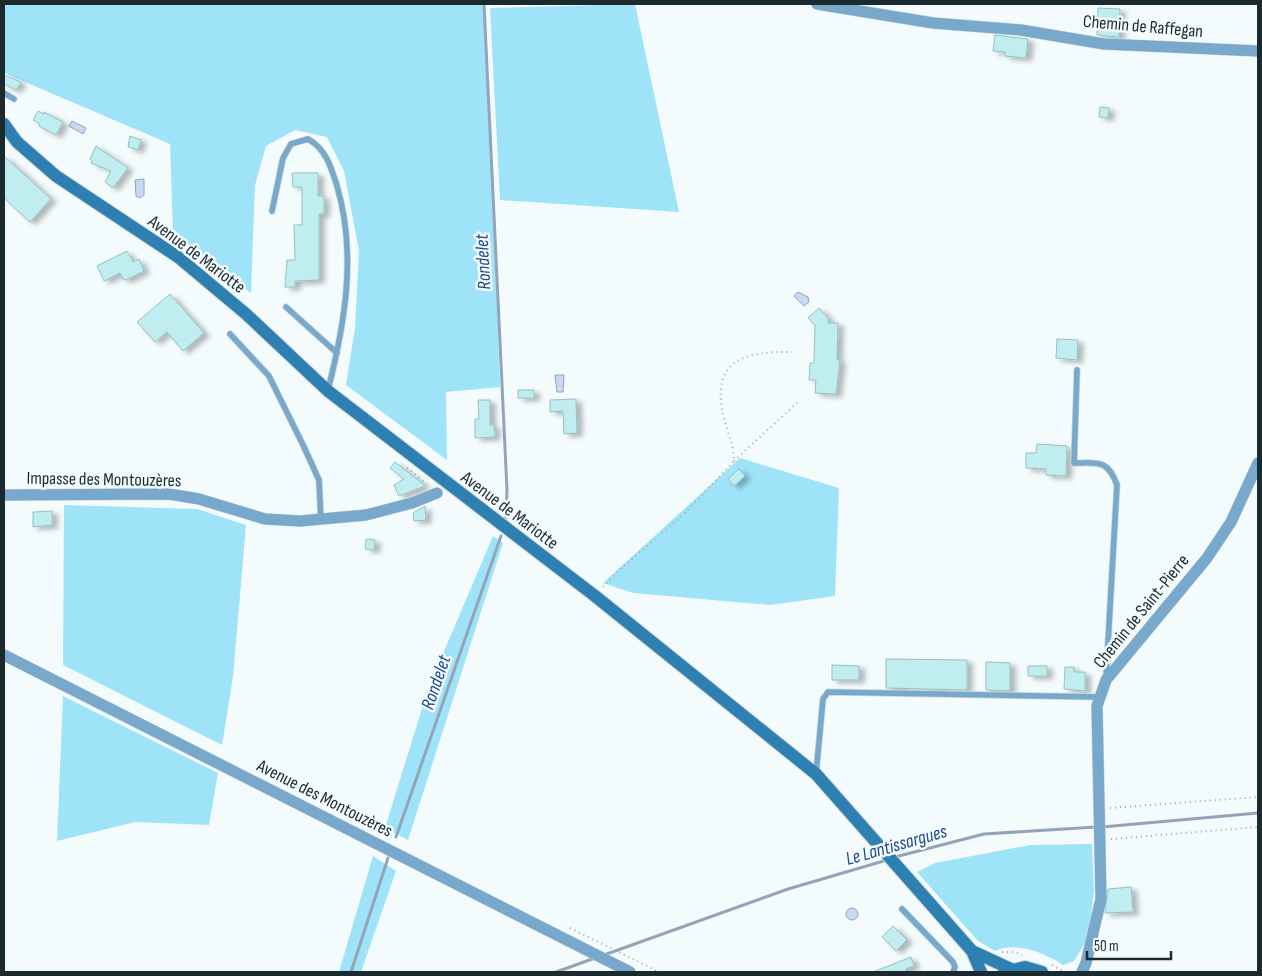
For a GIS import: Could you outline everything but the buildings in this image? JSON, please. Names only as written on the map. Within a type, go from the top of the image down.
[{"type":"main road","name":"Avenue de Mariotte","points":[[4,124],[17,142],[56,176],[178,258],[231,301],[328,391],[595,596],[816,774],[972,950],[1007,971]]},
{"type":"main road","name":"Avenue de Mariotte","points":[[972,950],[981,972]]},
{"type":"main road","points":[[1007,971],[1025,967],[1042,972]]},
{"type":"street","name":"Chemin de Raffegan","points":[[816,4],[933,24],[1022,30],[1104,44],[1258,51]]},
{"type":"street","name":"Chemin de Saint-Pierre","points":[[1082,972],[1086,963],[1101,899],[1102,871],[1098,812],[1097,706],[1106,680],[1206,558],[1231,522],[1258,463]]},
{"type":"street","name":"Impasse des Montouzères","points":[[4,495],[169,494],[199,498],[265,519],[321,521],[366,515],[412,503],[437,493]]},
{"type":"street","name":"Avenue des Montouzères","points":[[4,655],[630,972]]},
{"type":"lane","points":[[4,93],[14,99]]},
{"type":"lane","points":[[272,211],[283,158],[292,144],[308,139],[318,144],[327,158],[345,214],[348,248],[346,300],[328,391]]},
{"type":"lane","points":[[286,306],[337,353]]},
{"type":"lane","points":[[230,334],[269,376],[304,447],[319,480],[321,521]]},
{"type":"lane","points":[[1077,370],[1074,463],[1100,462],[1112,471],[1117,485],[1106,680]]},
{"type":"lane","points":[[816,774],[823,699],[828,692],[1100,698]]},
{"type":"lane","points":[[902,909],[953,962],[955,967],[953,972]]},
{"type":"path","points":[[734,461],[720,393],[723,377],[730,367],[746,355],[766,351],[792,352]]},
{"type":"path","points":[[595,596],[619,570],[683,514],[734,461],[798,402]]},
{"type":"path","points":[[1098,812],[1258,797]]},
{"type":"path","points":[[1099,838],[1258,827]]},
{"type":"path","points":[[596,941],[659,972]]},
{"type":"shaded area","points":[[4,4],[483,4],[494,200],[500,387],[446,392],[447,460],[346,385],[355,328],[359,251],[344,171],[327,137],[295,130],[266,146],[255,185],[251,293],[173,233],[170,144],[4,73]]},
{"type":"shaded area","points":[[635,4],[679,212],[500,200],[490,8]]},
{"type":"shaded area","points":[[72,121],[86,128],[83,134],[69,126]]},
{"type":"shaded area","points":[[144,179],[144,195],[140,198],[136,196],[135,180]]},
{"type":"shaded area","points":[[798,292],[808,297],[809,302],[804,306],[794,296]]},
{"type":"shaded area","points":[[555,375],[564,375],[563,392],[557,392]]},
{"type":"shaded area","points":[[740,458],[839,488],[835,596],[770,605],[633,593],[603,583]]},
{"type":"shaded area","points":[[64,505],[197,509],[246,525],[233,677],[222,745],[63,665]]},
{"type":"shaded area","points":[[493,536],[503,543],[408,840],[385,828],[428,689]]},
{"type":"shaded area","points":[[63,696],[218,773],[209,825],[135,822],[57,841]]},
{"type":"shaded area","points":[[1092,844],[1094,891],[1088,938],[1074,961],[1063,965],[1048,956],[1030,950],[1012,947],[995,951],[978,941],[917,872],[935,863],[1030,845]]},
{"type":"shaded area","points":[[373,856],[396,871],[361,972],[339,972]]},
{"type":"shaded area","points":[[850,908],[854,908],[858,914],[854,920],[850,920],[846,916],[846,912]]},
{"type":"waterway","name":"Rondelet","points":[[484,4],[507,490],[506,518]]},
{"type":"waterway","name":"Rondelet","points":[[396,837],[501,536]]},
{"type":"waterway","name":"Le Lantissargues","points":[[1102,827],[1258,813]]},
{"type":"waterway","name":"Le Lantissargues","points":[[895,857],[984,834],[1096,827]]},
{"type":"waterway","name":"Rondelet","points":[[351,972],[388,858]]},
{"type":"waterway","name":"Le Lantissargues","points":[[604,955],[788,889],[887,860]]},
{"type":"waterway","name":"Le Lantissargues","points":[[556,972],[595,958]]}]
